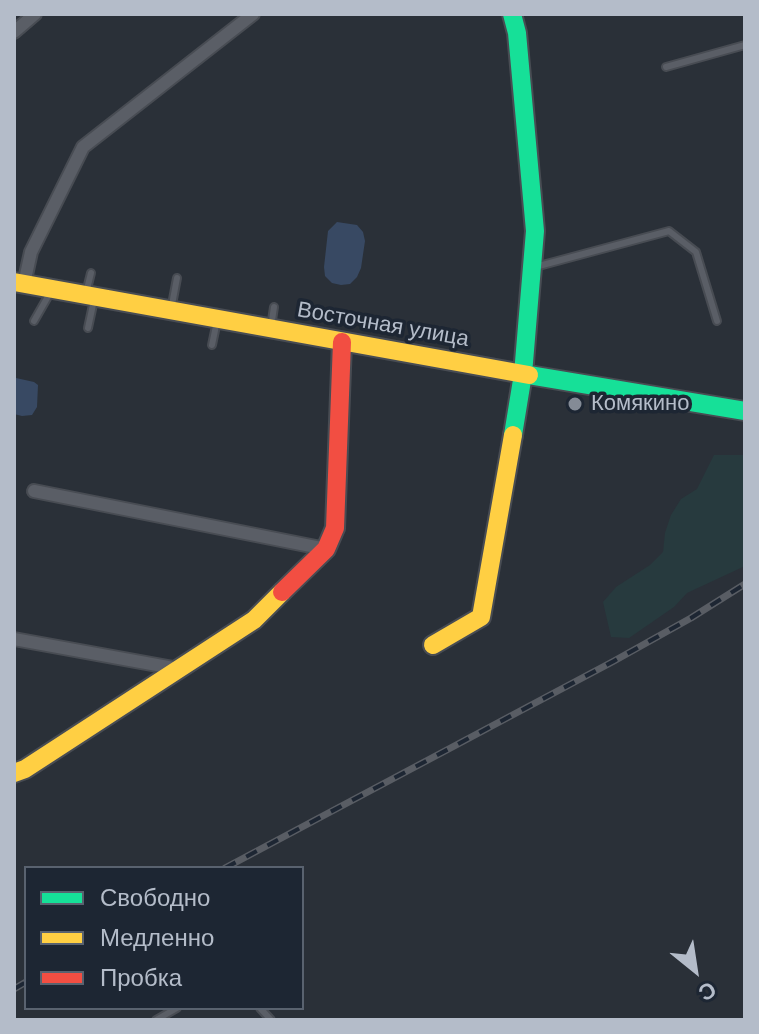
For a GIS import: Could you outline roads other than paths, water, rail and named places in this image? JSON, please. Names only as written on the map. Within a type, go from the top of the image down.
[{"type":"street","points":[[14,32],[35,14]]},
{"type":"street","points":[[19,283],[83,147],[253,14]]},
{"type":"street","points":[[433,645],[481,617],[523,374],[535,231],[517,33],[512,14]]},
{"type":"street","name":"Восточная улица","points":[[19,283],[745,411]]},
{"type":"street","points":[[14,773],[25,769],[254,620],[326,549],[335,528],[342,342]]},
{"type":"street","points":[[34,491],[326,549]]},
{"type":"street","points":[[14,639],[179,669]]},
{"type":"lane","points":[[666,67],[745,45]]},
{"type":"lane","points":[[531,268],[669,231],[696,252],[717,321]]},
{"type":"lane","points":[[88,328],[91,273]]},
{"type":"lane","points":[[171,311],[177,278]]},
{"type":"lane","points":[[34,321],[52,289]]},
{"type":"lane","points":[[271,329],[274,307]]},
{"type":"lane","points":[[212,345],[217,319]]},
{"type":"lane","points":[[156,1020],[174,1010]]},
{"type":"water","points":[[337,222],[357,225],[365,241],[361,268],[350,284],[332,283],[325,276],[328,231]]},
{"type":"water","points":[[16,378],[38,385],[37,407],[32,415],[14,414]]},
{"type":"railway","points":[[229,866],[614,661],[745,584]]},
{"type":"railway","points":[[14,989],[24,983]]},
{"type":"place","name":"Комякино","points":[[575,404]]}]
